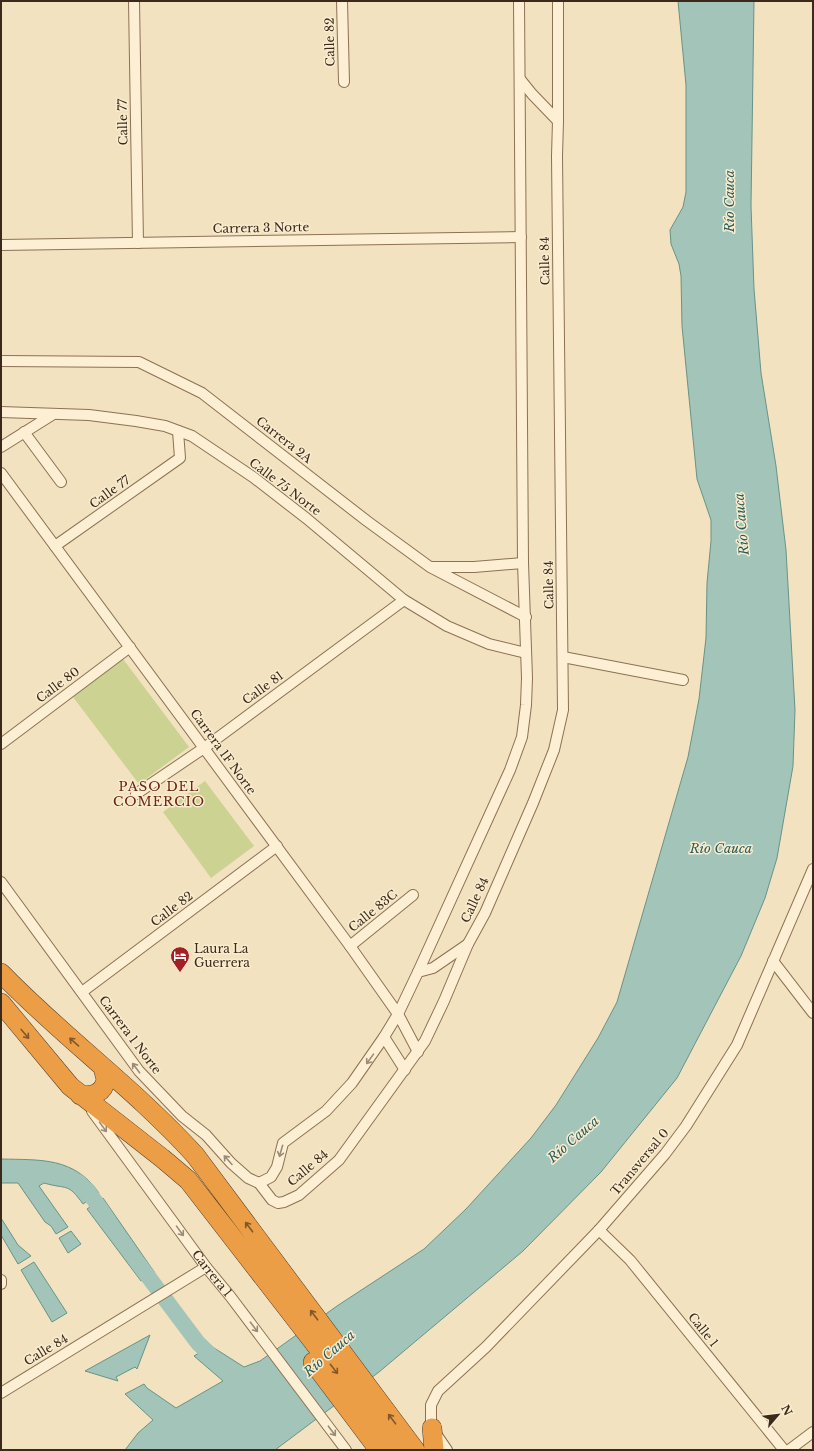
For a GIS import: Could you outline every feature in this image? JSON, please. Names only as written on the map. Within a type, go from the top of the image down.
[{"type":"highway","points":[[1,973],[31,1003],[172,1130],[186,1145],[261,1270],[379,1450]]},
{"type":"highway","name":"Carrera 1","points":[[1,1003],[70,1086],[188,1180],[261,1270]]},
{"type":"highway","points":[[80,1095],[93,1096],[102,1090],[106,1079],[103,1068]]},
{"type":"highway","points":[[261,1270],[397,1450]]},
{"type":"highway","points":[[261,1270],[415,1450]]},
{"type":"highway","points":[[432,1428],[434,1450]]},
{"type":"street","name":"Calle 77","points":[[134,1],[138,243]]},
{"type":"street","name":"Calle 82","points":[[342,1],[344,82]]},
{"type":"street","name":"Calle 84","points":[[519,1],[523,563],[526,617],[526,705],[522,736],[515,757],[418,972],[398,1014],[384,1038],[352,1083],[326,1111],[283,1143],[277,1167],[271,1177],[259,1183],[272,1200],[278,1203],[284,1202],[299,1194],[339,1160],[418,1052],[444,1001],[468,944],[485,913],[554,750],[563,710],[557,172],[558,1]]},
{"type":"street","points":[[520,80],[558,121]]},
{"type":"street","name":"Carrera 3 Norte","points":[[1,245],[521,237]]},
{"type":"street","name":"Carrera 2A","points":[[1,361],[139,362],[202,393],[367,521],[430,567],[526,617]]},
{"type":"street","name":"Calle 75 Norte","points":[[1,412],[52,415],[89,415],[136,421],[178,431],[192,436],[253,477],[306,518],[404,600],[447,626],[489,644],[526,653]]},
{"type":"street","points":[[1,447],[52,415]]},
{"type":"street","name":"Calle 77","points":[[55,546],[180,458],[178,431]]},
{"type":"street","points":[[24,432],[61,482]]},
{"type":"street","name":"Carrera 1F Norte","points":[[1,473],[350,946],[398,1014],[418,1052]]},
{"type":"street","points":[[430,567],[474,567],[523,563]]},
{"type":"street","name":"Calle 81","points":[[136,794],[204,748],[404,600]]},
{"type":"street","name":"Calle 80","points":[[1,744],[130,647]]},
{"type":"street","points":[[563,657],[683,680]]},
{"type":"street","name":"Calle 82","points":[[82,992],[276,846]]},
{"type":"street","name":"Transversal 0","points":[[432,1428],[430,1411],[438,1391],[486,1347],[599,1230],[660,1160],[686,1126],[738,1045],[813,869]]},
{"type":"street","name":"Carrera 1 Norte","points":[[1,882],[139,1072],[182,1116],[206,1135],[231,1163],[248,1178],[259,1183]]},
{"type":"street","name":"Calle 83C","points":[[350,946],[413,895]]},
{"type":"street","points":[[418,972],[433,968],[468,944]]},
{"type":"street","points":[[773,961],[813,1013]]},
{"type":"street","points":[[384,1038],[405,1070]]},
{"type":"street","name":"Carrera 1","points":[[80,1095],[206,1267],[230,1296],[346,1450]]},
{"type":"street","name":"Calle 1","points":[[599,1230],[630,1260],[784,1450]]},
{"type":"street","name":"Calle 84","points":[[1,1392],[206,1267]]},
{"type":"street","points":[[432,1428],[447,1450]]},
{"type":"street","points":[[789,1450],[813,1432]]},
{"type":"green space","points":[[123,659],[189,747],[139,784],[73,697]]},
{"type":"green space","points":[[205,781],[254,846],[211,878],[163,812]]},
{"type":"water","name":"Río Cauca","points":[[678,1],[754,1],[751,206],[754,289],[761,373],[776,466],[786,550],[795,710],[793,766],[777,858],[765,898],[741,956],[677,1078],[601,1172],[523,1251],[379,1372],[275,1450],[125,1450],[138,1433],[153,1420],[125,1394],[144,1384],[147,1388],[176,1408],[223,1381],[194,1356],[211,1346],[244,1367],[260,1361],[337,1306],[424,1249],[466,1209],[531,1138],[556,1105],[598,1038],[617,1002],[688,757],[699,699],[706,638],[707,583],[711,541],[711,520],[697,479],[682,326],[681,276],[679,264],[671,244],[670,230],[683,207],[686,192],[686,85]]},
{"type":"water","points":[[1,1159],[43,1161],[68,1167],[89,1181],[99,1193],[83,1204],[74,1192],[66,1188],[44,1183],[39,1186],[68,1227],[56,1234],[51,1226],[45,1222],[18,1183],[1,1183]]},
{"type":"water","points":[[103,1198],[155,1273],[141,1281],[87,1209]]},
{"type":"water","points":[[1,1218],[18,1245],[31,1256],[18,1264],[1,1235]]},
{"type":"water","points":[[71,1231],[81,1244],[68,1253],[59,1238]]},
{"type":"water","points":[[34,1262],[67,1313],[52,1322],[21,1270]]},
{"type":"water","points":[[150,1335],[137,1369],[135,1367],[116,1377],[118,1381],[85,1371]]},
{"type":"waterway","points":[[78,1182],[88,1191],[108,1220]]},
{"type":"waterway","points":[[135,1259],[198,1343],[221,1365]]},
{"type":"place","name":"Laura La Guerrera","points":[[180,973]]},
{"type":"district","name":"PASO DEL COMERCIO","points":[[159,794]]}]
